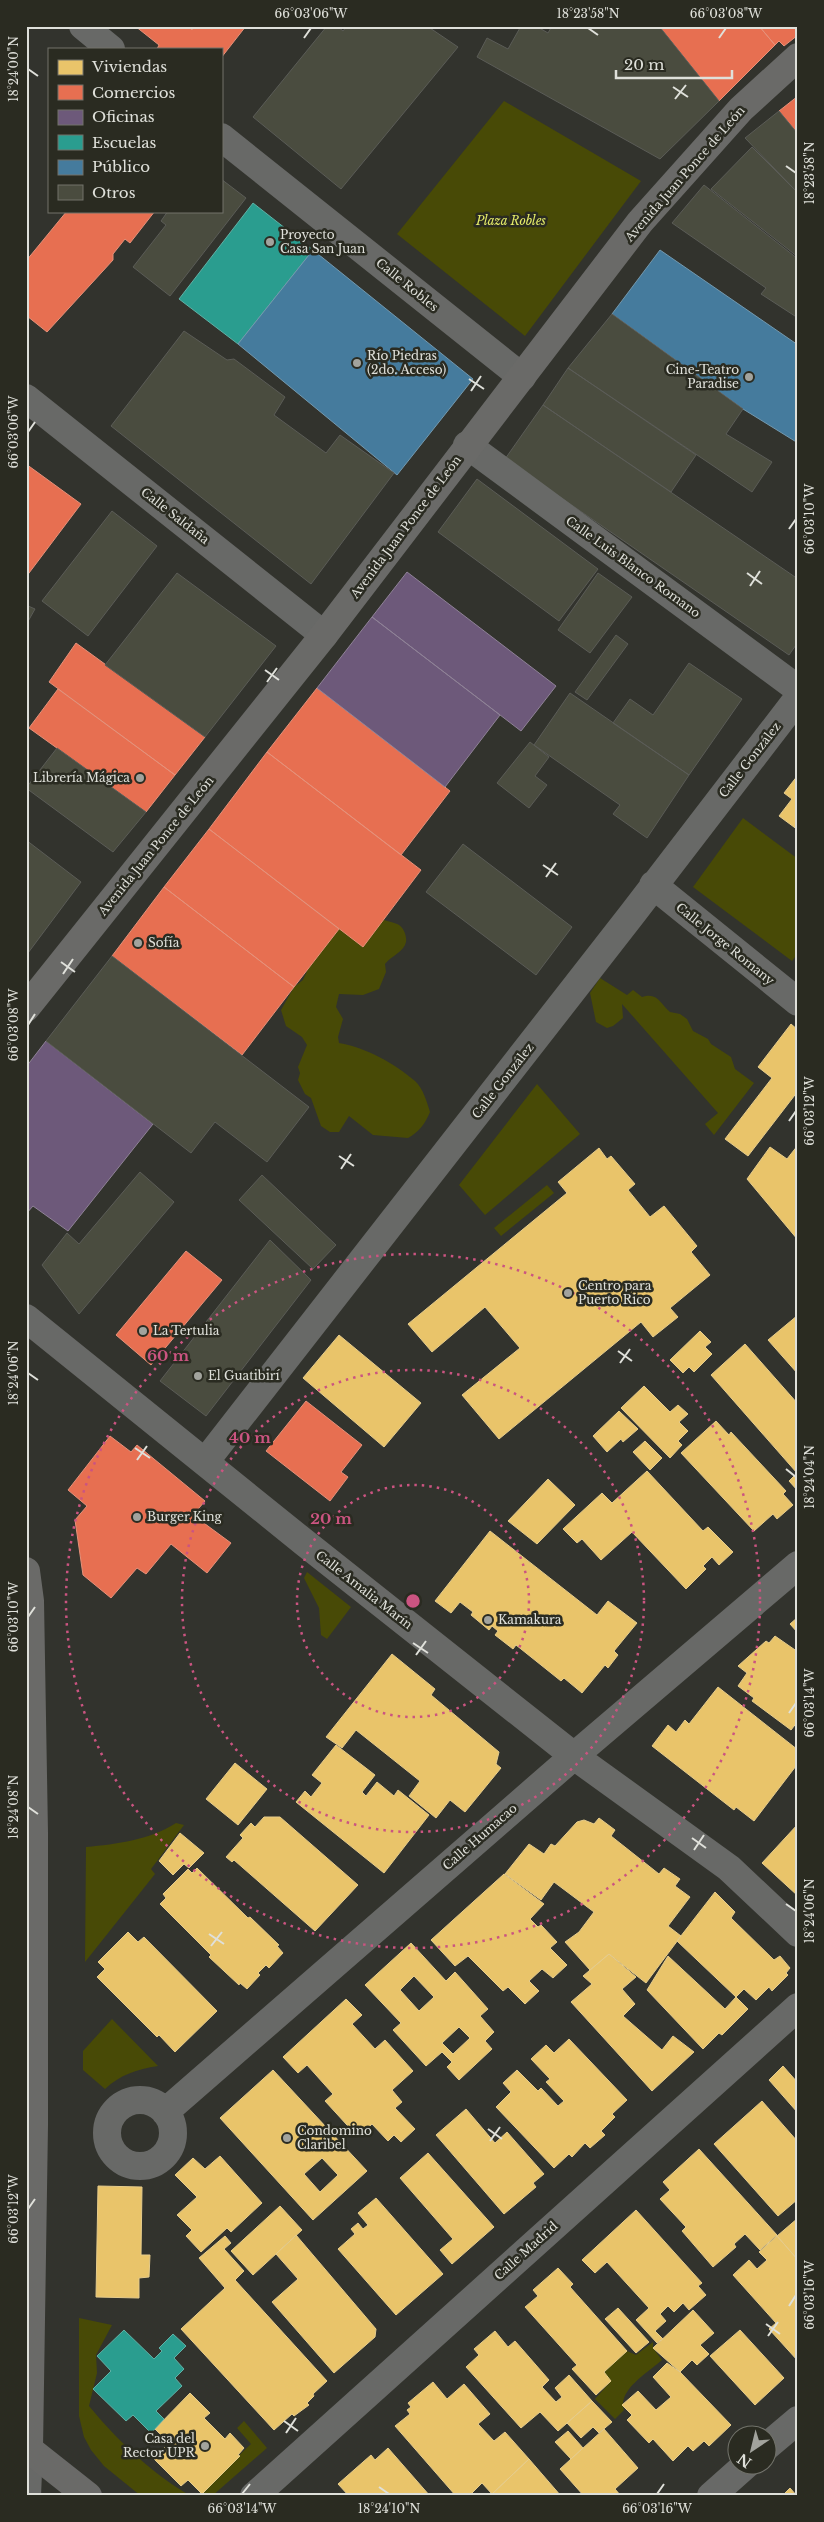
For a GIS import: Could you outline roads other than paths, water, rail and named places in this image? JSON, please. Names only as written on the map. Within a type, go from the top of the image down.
[{"type":"street","points":[[83,26],[110,48]]},
{"type":"street","name":"Avenida Juan Ponce de León","points":[[26,1008],[324,635],[467,445],[522,378],[640,222],[741,109],[798,57]]},
{"type":"street","name":"Calle Robles","points":[[222,138],[522,378]]},
{"type":"street","name":"Calle Saldaña","points":[[26,398],[324,635]]},
{"type":"street","name":"Calle Luis Blanco Romano","points":[[467,445],[798,689]]},
{"type":"street","name":"Calle González","points":[[205,1462],[798,698]]},
{"type":"street","name":"Calle Jorge Romany","points":[[654,885],[798,1002]]},
{"type":"street","name":"Calle Amalia Marín","points":[[26,1318],[574,1756],[728,1868],[798,1934]]},
{"type":"street","name":"Calle Humacao","points":[[165,2112],[574,1756],[798,1565]]},
{"type":"street","points":[[26,1571],[30,1601],[34,1834],[34,2116],[27,2496]]},
{"type":"street","name":"Calle Madrid","points":[[254,2496],[798,2007]]},
{"type":"street","points":[[776,2439],[798,2420]]},
{"type":"street","points":[[28,2448],[88,2496]]},
{"type":"street","points":[[711,2496],[736,2474]]},
{"type":"place","name":"Proyecto Casa San Juan","points":[[270,242]]},
{"type":"place","name":"Río Piedras (2do. Acceso)","points":[[357,363]]},
{"type":"place","name":"Cine-Teatro Paradise","points":[[749,377]]},
{"type":"place","name":"Librería Mágica","points":[[140,778]]},
{"type":"place","name":"Sofía","points":[[138,943]]},
{"type":"place","name":"Centro para Puerto Rico","points":[[568,1293]]},
{"type":"place","name":"La Tertulia","points":[[143,1331]]},
{"type":"place","name":"El Guatibirí","points":[[198,1376]]},
{"type":"place","name":"Burger King","points":[[137,1517]]},
{"type":"place","name":"Kamakura","points":[[488,1620]]},
{"type":"place","name":"Condomino Claribel","points":[[287,2138]]},
{"type":"place","name":"Casa del Rector UPR","points":[[205,2446]]},
{"type":"park label","name":"Plaza Robles","points":[[511,221]]}]
